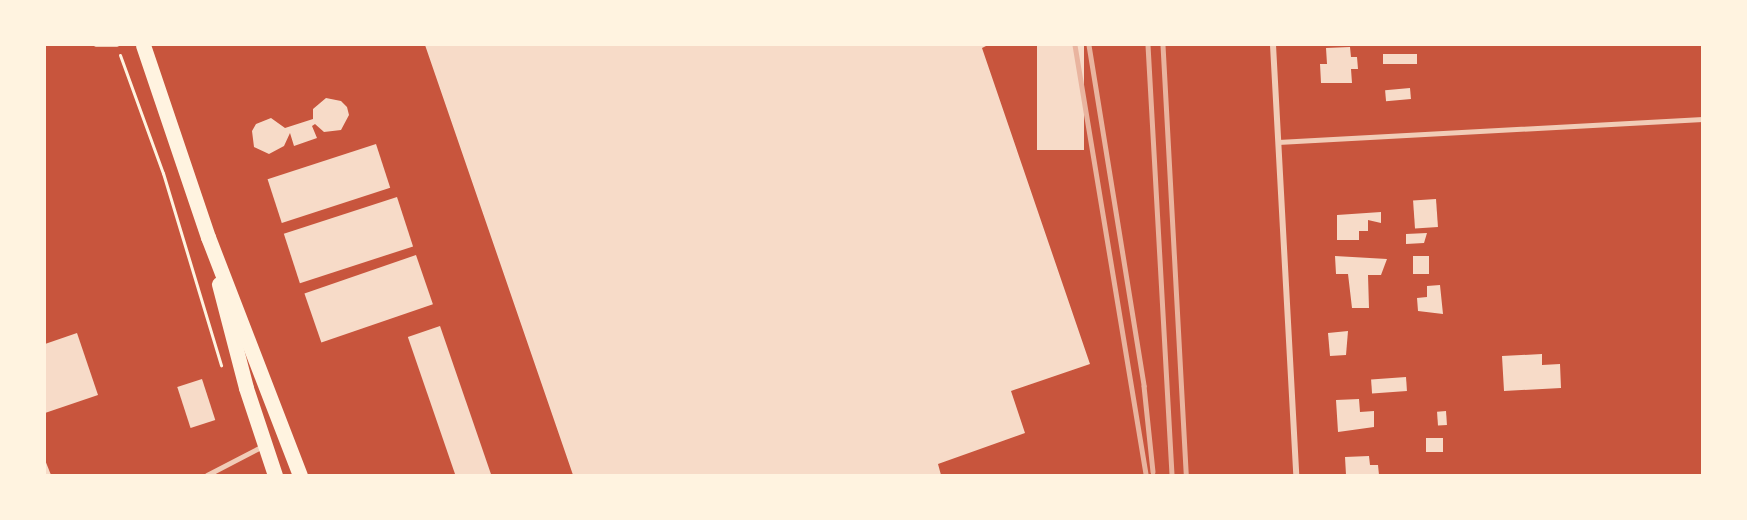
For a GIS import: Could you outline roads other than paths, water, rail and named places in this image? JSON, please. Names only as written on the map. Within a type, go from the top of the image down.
[{"type":"main road","points":[[143,45],[208,237],[300,475]]},
{"type":"main road","points":[[208,237],[246,388],[275,475]]},
{"type":"street","points":[[1273,45],[1296,475]]},
{"type":"lane","points":[[96,45],[117,45]]},
{"type":"lane","points":[[1278,142],[1702,119]]},
{"type":"lane","points":[[207,475],[265,445]]},
{"type":"railway","points":[[1075,45],[1146,475]]},
{"type":"railway","points":[[1089,45],[1144,386],[1153,472]]},
{"type":"railway","points":[[1148,45],[1172,475]]},
{"type":"railway","points":[[1163,45],[1186,475]]}]
